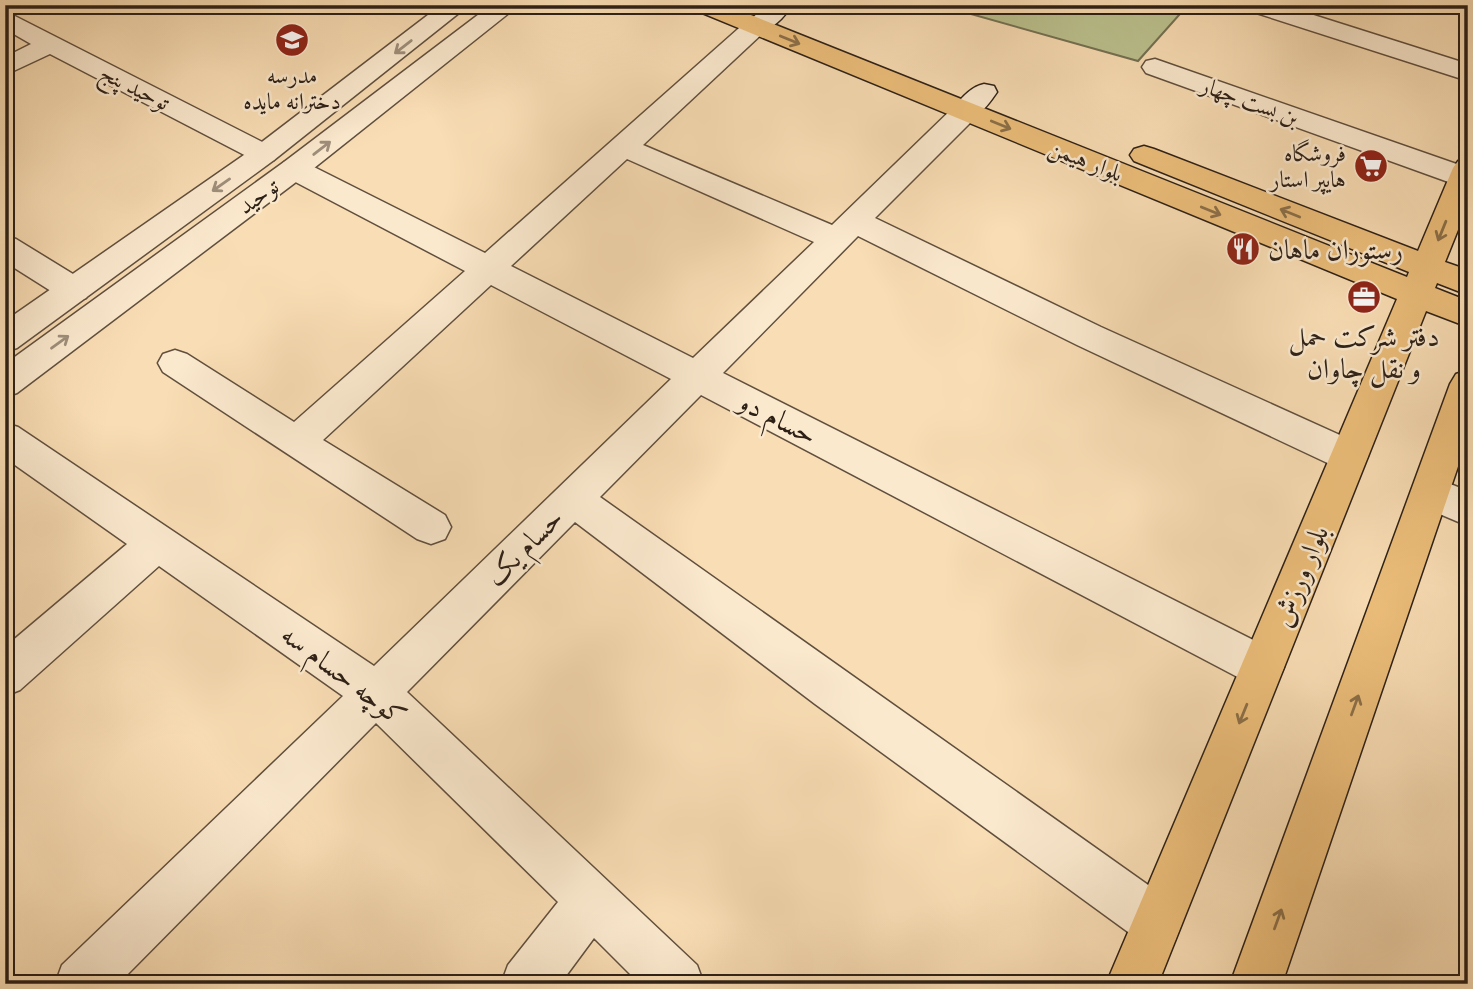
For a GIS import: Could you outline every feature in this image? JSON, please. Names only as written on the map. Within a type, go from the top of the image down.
[{"type":"main road","name":"بلوار هیمن","points":[[704,5],[766,13],[975,101],[1422,281],[1468,315]]},
{"type":"main road","name":"بلوار ورزش","points":[[1132,984],[1466,173]]},
{"type":"main road","name":"بلوار هیمن","points":[[1422,281],[1468,283]]},
{"type":"main road","points":[[1256,984],[1449,500],[1468,384]]},
{"type":"street","name":"توحید","points":[[5,383],[279,162],[457,5]]},
{"type":"street","name":"توحید","points":[[5,338],[74,290],[279,162],[507,5]]},
{"type":"street","points":[[1256,5],[1468,74]]},
{"type":"street","points":[[298,441],[489,270],[766,13]]},
{"type":"street","name":"توحید پنج","points":[[5,18],[279,162]]},
{"type":"street","points":[[5,67],[50,44]]},
{"type":"street","name":"بن بست چهار","points":[[1155,67],[1466,173]]},
{"type":"street","name":"حسام یک","points":[[81,984],[975,101]]},
{"type":"street","points":[[623,147],[846,230],[1089,335],[1349,456]]},
{"type":"street","name":"حسام دو","points":[[279,162],[1262,667]]},
{"type":"street","points":[[5,247],[74,290]]},
{"type":"street","points":[[176,363],[298,441],[359,484],[431,527]]},
{"type":"street","name":"کوچه حسام سه","points":[[5,438],[376,693],[678,984]]},
{"type":"street","points":[[573,499],[831,689],[1157,922]]},
{"type":"street","points":[[5,675],[158,542]]},
{"type":"street","points":[[527,984],[591,900]]},
{"type":"green space","points":[[939,5],[1188,5],[1138,61]]},
{"type":"place","name":"مدرسه دخترانه مایده","points":[[292,40]]},
{"type":"place","name":"فروشگاه هایپر استار","points":[[1371,166]]},
{"type":"place","name":"رستوران ماهان","points":[[1243,249]]},
{"type":"place","name":"دفتر شرکت حمل و نقل چاوان","points":[[1364,297]]}]
